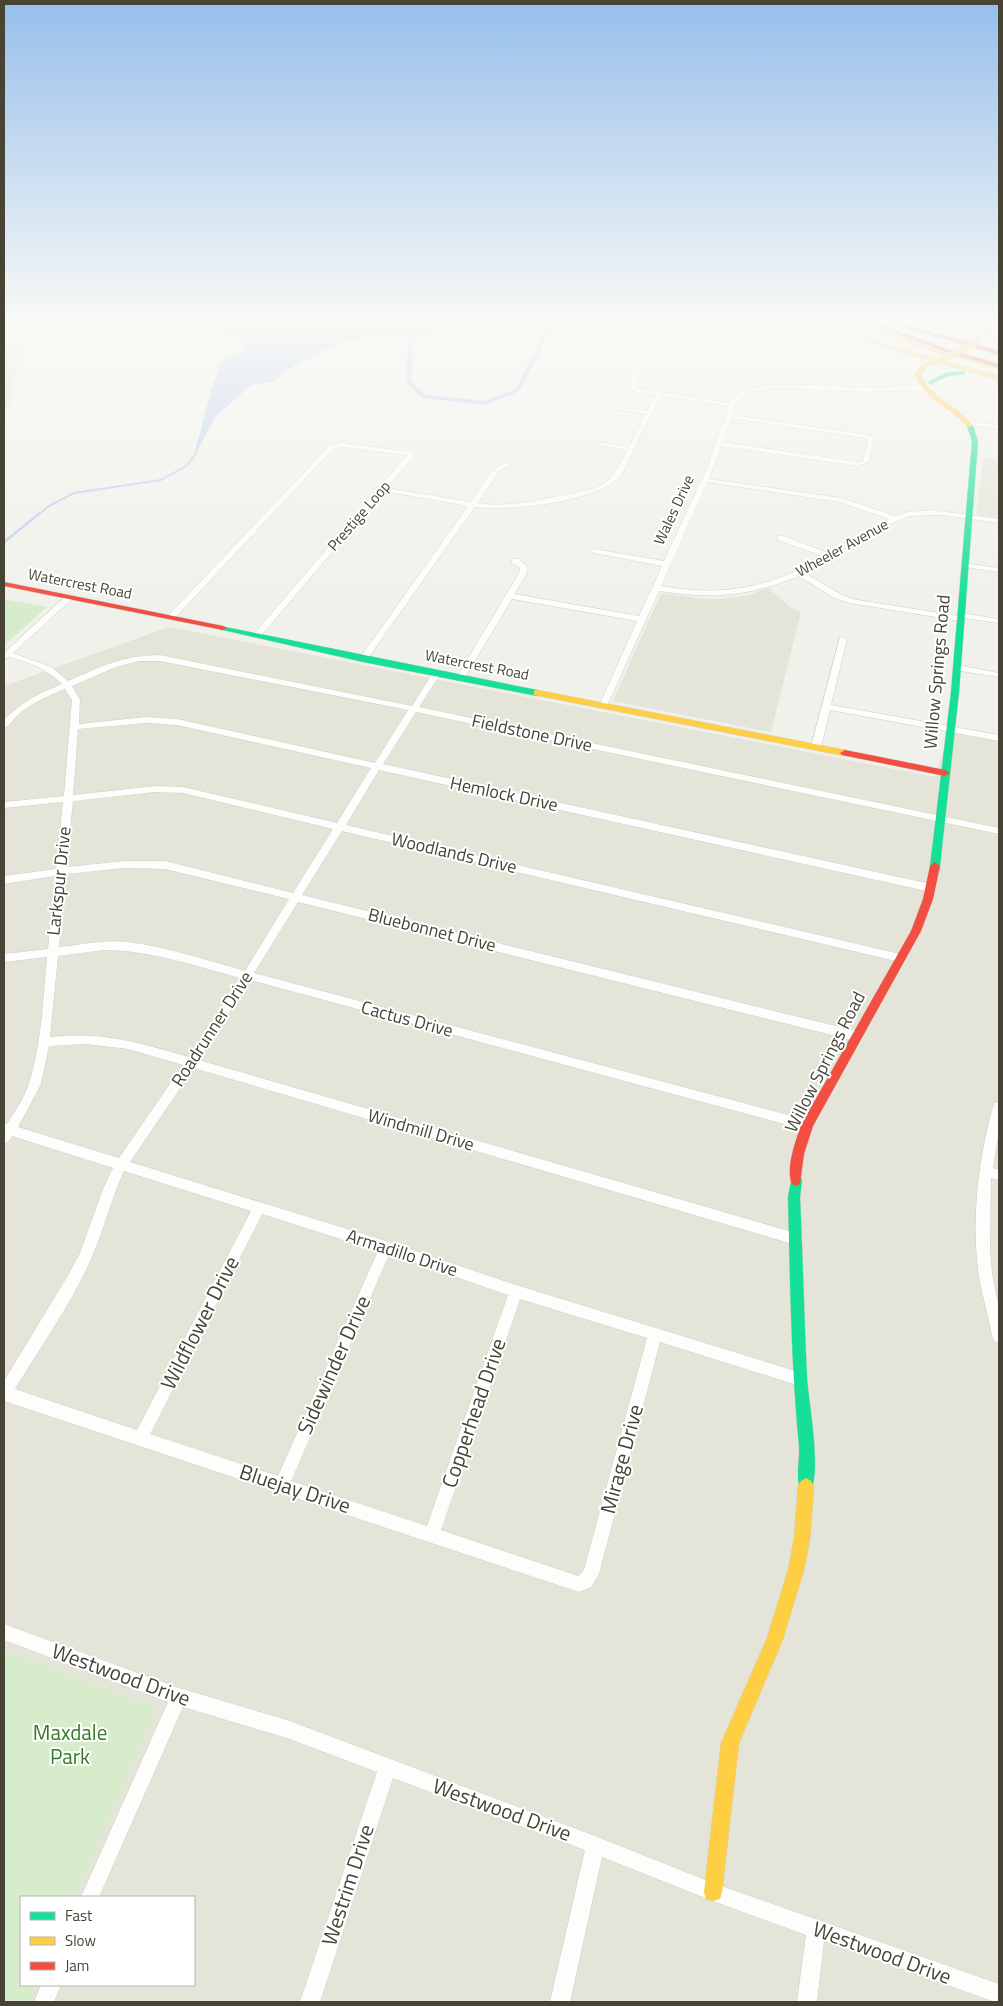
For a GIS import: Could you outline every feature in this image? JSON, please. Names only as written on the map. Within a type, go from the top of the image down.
[{"type":"main road","points":[[961,417],[967,423]]},
{"type":"main road","name":"Willow Springs Road","points":[[713,1892],[730,1743],[776,1639],[796,1570],[802,1539],[808,1479],[800,1379],[794,1197],[798,1154],[807,1125],[916,931],[931,888],[957,668],[964,565],[970,517],[975,437],[967,423]]},
{"type":"main road","name":"Watercrest Road","points":[[4,584],[257,635],[363,659],[945,773]]},
{"type":"street","points":[[382,489],[490,507],[515,506],[592,491],[607,485],[618,474],[647,417]]},
{"type":"street","name":"Wales Drive","points":[[602,706],[704,480],[729,417]]},
{"type":"street","points":[[719,444],[858,464],[866,462],[871,439],[867,436],[733,417]]},
{"type":"street","points":[[967,423],[999,427]]},
{"type":"street","points":[[597,444],[631,449]]},
{"type":"street","name":"Prestige Loop","points":[[170,618],[331,447],[341,445],[410,453],[411,456],[257,635]]},
{"type":"street","points":[[363,659],[498,469],[508,464]]},
{"type":"street","points":[[704,480],[841,500],[895,519]]},
{"type":"street","name":"Wheeler Avenue","points":[[656,588],[703,594],[735,592],[800,573],[832,557],[895,519],[907,515],[923,513],[999,521]]},
{"type":"street","points":[[782,538],[832,557]]},
{"type":"street","points":[[594,551],[666,564]]},
{"type":"street","points":[[460,677],[523,572],[524,567],[515,561]]},
{"type":"street","points":[[964,565],[999,570]]},
{"type":"street","points":[[800,573],[837,596],[850,600],[999,621]]},
{"type":"street","points":[[510,596],[642,620]]},
{"type":"street","points":[[6,655],[70,597]]},
{"type":"street","points":[[816,747],[843,638]]},
{"type":"street","name":"Larkspur Drive","points":[[6,655],[39,663],[56,673],[67,685],[76,700],[44,1042],[35,1084],[21,1112],[6,1132]]},
{"type":"street","name":"Fieldstone Drive","points":[[4,725],[16,712],[30,704],[113,665],[132,659],[160,658],[415,709],[999,831]]},
{"type":"street","points":[[957,668],[999,675]]},
{"type":"street","name":"Roadrunner Drive","points":[[4,1393],[72,1282],[86,1255],[109,1189],[121,1165],[191,1063],[247,976],[437,673]]},
{"type":"street","points":[[826,707],[999,738]]},
{"type":"street","name":"Hemlock Drive","points":[[74,727],[146,720],[177,722],[931,888]]},
{"type":"street","name":"Woodlands Drive","points":[[4,805],[156,788],[183,790],[900,958]]},
{"type":"street","name":"Bluebonnet Drive","points":[[4,880],[122,865],[165,865],[856,1036]]},
{"type":"street","name":"Cactus Drive","points":[[4,958],[84,947],[127,946],[167,954],[807,1125]]},
{"type":"street","name":"Windmill Drive","points":[[44,1042],[75,1039],[109,1040],[796,1239]]},
{"type":"street","points":[[999,1107],[991,1136],[986,1171],[983,1223],[989,1296],[998,1322],[999,1336]]},
{"type":"street","name":"Armadillo Drive","points":[[6,1132],[121,1165],[386,1247],[516,1291],[800,1379]]},
{"type":"street","points":[[986,1171],[999,1174]]},
{"type":"street","name":"Wildflower Drive","points":[[141,1437],[259,1208]]},
{"type":"street","name":"Sidewinder Drive","points":[[282,1484],[386,1247]]},
{"type":"street","name":"Copperhead Drive","points":[[432,1534],[516,1291]]},
{"type":"street","name":"Mirage Drive","points":[[585,1581],[591,1574],[655,1334]]},
{"type":"street","name":"Bluejay Drive","points":[[4,1393],[579,1584],[585,1581]]},
{"type":"street","name":"Westwood Drive","points":[[4,1632],[179,1697],[287,1729],[595,1845],[713,1892],[999,1994]]},
{"type":"street","points":[[90,1896],[179,1697]]},
{"type":"street","name":"Westrim Drive","points":[[310,2002],[387,1768]]},
{"type":"street","points":[[560,2002],[595,1845]]},
{"type":"street","points":[[807,2002],[816,1930]]},
{"type":"street","points":[[44,2002],[51,1986]]},
{"type":"shaded area","points":[[983,457],[999,460],[999,519],[976,515]]},
{"type":"shaded area","points":[[768,588],[790,607],[801,612],[771,732],[613,701],[661,593],[703,599],[723,599],[749,595]]},
{"type":"shaded area","points":[[169,627],[935,777],[950,729],[999,739],[999,2002],[4,2002],[4,686]]},
{"type":"green space","points":[[4,599],[47,607],[4,645]]},
{"type":"green space","name":"Maxdale Park","points":[[4,1652],[156,1708],[75,1896],[20,1896],[20,1986],[38,1986],[30,2002],[4,2002]]},
{"type":"water","points":[[204,417],[215,417],[215,417],[193,459]]},
{"type":"waterway","points":[[38,515],[49,506],[74,493],[161,480],[186,466],[195,455]]},
{"type":"waterway","points":[[4,542],[40,513]]},
{"type":"traffic: fast","points":[[935,866],[955,692],[975,441],[970,426]]},
{"type":"traffic: fast","points":[[223,628],[363,659],[537,693]]},
{"type":"traffic: fast","points":[[796,1180],[794,1197],[800,1379],[807,1451],[806,1486]]},
{"type":"traffic: slow","points":[[962,417],[970,426]]},
{"type":"traffic: slow","points":[[537,693],[845,753]]},
{"type":"traffic: slow","points":[[713,1892],[730,1743],[775,1639],[796,1570],[802,1539],[806,1486]]},
{"type":"traffic: jam","points":[[4,584],[223,628]]},
{"type":"traffic: jam","points":[[845,753],[945,773]]},
{"type":"traffic: jam","points":[[796,1180],[798,1154],[807,1125],[916,931],[928,899],[935,866]]}]
